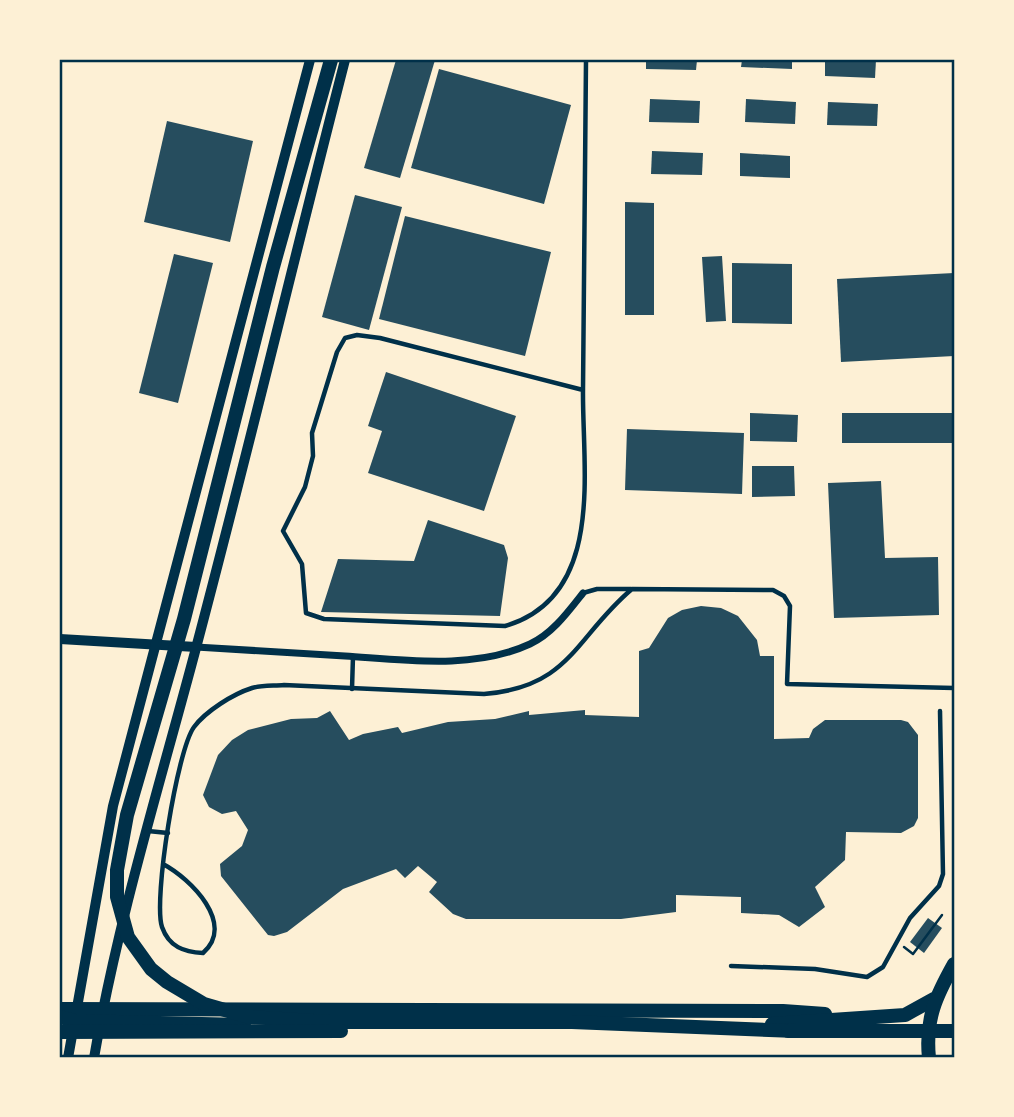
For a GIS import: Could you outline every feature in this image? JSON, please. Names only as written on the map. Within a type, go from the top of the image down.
[{"type":"main road","points":[[331,60],[273,267],[184,619],[121,841],[117,897],[128,937],[151,969],[184,993],[204,1004],[249,1017],[328,1022],[572,1022],[796,1031]]},
{"type":"main road","points":[[929,1058],[928,1031],[934,999],[954,964]]},
{"type":"main road","points":[[60,1017],[102,1014],[343,1027],[634,1028],[784,1024],[875,1018],[905,1015],[934,999]]},
{"type":"main road","points":[[60,1009],[76,1014]]},
{"type":"main road","points":[[60,1032],[954,1031]]},
{"type":"street","points":[[68,1058],[113,806],[158,644],[310,60]]},
{"type":"street","points":[[94,1058],[146,831],[197,647],[345,60]]},
{"type":"street","points":[[60,639],[451,660],[495,656],[531,643],[553,627],[583,593]]},
{"type":"lane","points":[[583,390],[380,338],[357,335],[345,338],[337,352],[312,433],[313,456],[305,487],[283,531],[302,565],[306,613],[324,619],[505,626],[516,623],[556,594],[583,534],[585,514],[583,390],[586,60]]},
{"type":"lane","points":[[583,593],[597,589],[773,590],[784,596],[790,606],[787,684],[954,688]]},
{"type":"lane","points":[[163,864],[184,877],[195,889],[211,916],[216,930],[214,944],[203,953],[184,952],[169,941],[162,926],[159,906],[163,864],[181,761],[194,727],[215,708],[253,688],[284,685],[484,694],[508,692],[552,675],[609,610],[632,589]]},
{"type":"lane","points":[[352,689],[353,656]]},
{"type":"lane","points":[[731,966],[815,969],[867,977],[883,967],[910,918],[939,886],[943,874],[940,711]]},
{"type":"lane","points":[[146,831],[168,833]]},
{"type":"path","points":[[913,954],[942,915]]},
{"type":"building","points":[[396,60],[435,60],[400,178],[364,168]]},
{"type":"building","points":[[646,60],[697,60],[696,70],[646,69]]},
{"type":"building","points":[[742,60],[792,60],[792,69],[741,67]]},
{"type":"building","points":[[825,60],[876,60],[875,78],[825,76]]},
{"type":"building","points":[[439,69],[571,105],[544,204],[411,168]]},
{"type":"building","points":[[650,99],[700,101],[699,123],[649,122]]},
{"type":"building","points":[[746,99],[796,102],[795,124],[745,122]]},
{"type":"building","points":[[828,102],[878,104],[877,126],[827,125]]},
{"type":"building","points":[[167,121],[253,141],[230,242],[144,222]]},
{"type":"building","points":[[652,151],[703,153],[702,175],[651,174]]},
{"type":"building","points":[[740,153],[790,156],[790,178],[740,176]]},
{"type":"building","points":[[355,195],[402,207],[369,330],[322,317]]},
{"type":"building","points":[[625,202],[654,203],[654,315],[625,315]]},
{"type":"building","points":[[405,216],[551,252],[525,356],[379,319]]},
{"type":"building","points":[[174,254],[213,263],[178,403],[139,393]]},
{"type":"building","points":[[722,256],[726,321],[706,322],[702,257]]},
{"type":"building","points":[[732,263],[792,264],[792,324],[732,323]]},
{"type":"building","points":[[954,273],[954,356],[841,362],[837,279]]},
{"type":"building","points":[[386,372],[516,416],[484,511],[368,473],[382,431],[368,426]]},
{"type":"building","points":[[750,413],[798,415],[797,442],[750,441]]},
{"type":"building","points":[[842,413],[954,413],[954,443],[842,443]]},
{"type":"building","points":[[627,429],[744,433],[742,494],[625,490]]},
{"type":"building","points":[[752,466],[794,466],[795,496],[752,497]]},
{"type":"building","points":[[881,481],[885,558],[938,557],[939,615],[834,618],[828,483]]},
{"type":"building","points":[[428,520],[504,545],[508,558],[500,616],[321,612],[338,559],[414,561]]},
{"type":"building","points":[[701,606],[721,608],[738,616],[757,640],[760,656],[774,656],[774,739],[809,738],[813,729],[825,720],[901,720],[908,722],[918,735],[918,818],[914,826],[901,833],[846,832],[845,860],[815,887],[825,907],[799,927],[779,915],[741,913],[741,897],[676,895],[676,912],[621,919],[466,919],[453,914],[429,892],[437,882],[418,866],[405,878],[396,869],[343,889],[287,932],[274,936],[268,935],[221,876],[220,864],[242,846],[248,830],[236,811],[222,814],[209,807],[203,795],[218,755],[232,740],[248,730],[291,719],[317,718],[330,711],[349,740],[363,734],[398,727],[402,733],[448,722],[495,719],[529,711],[529,715],[585,710],[585,715],[639,717],[639,651],[649,648],[668,618],[682,610]]},
{"type":"building","points":[[928,918],[942,928],[924,953],[910,942]]}]
